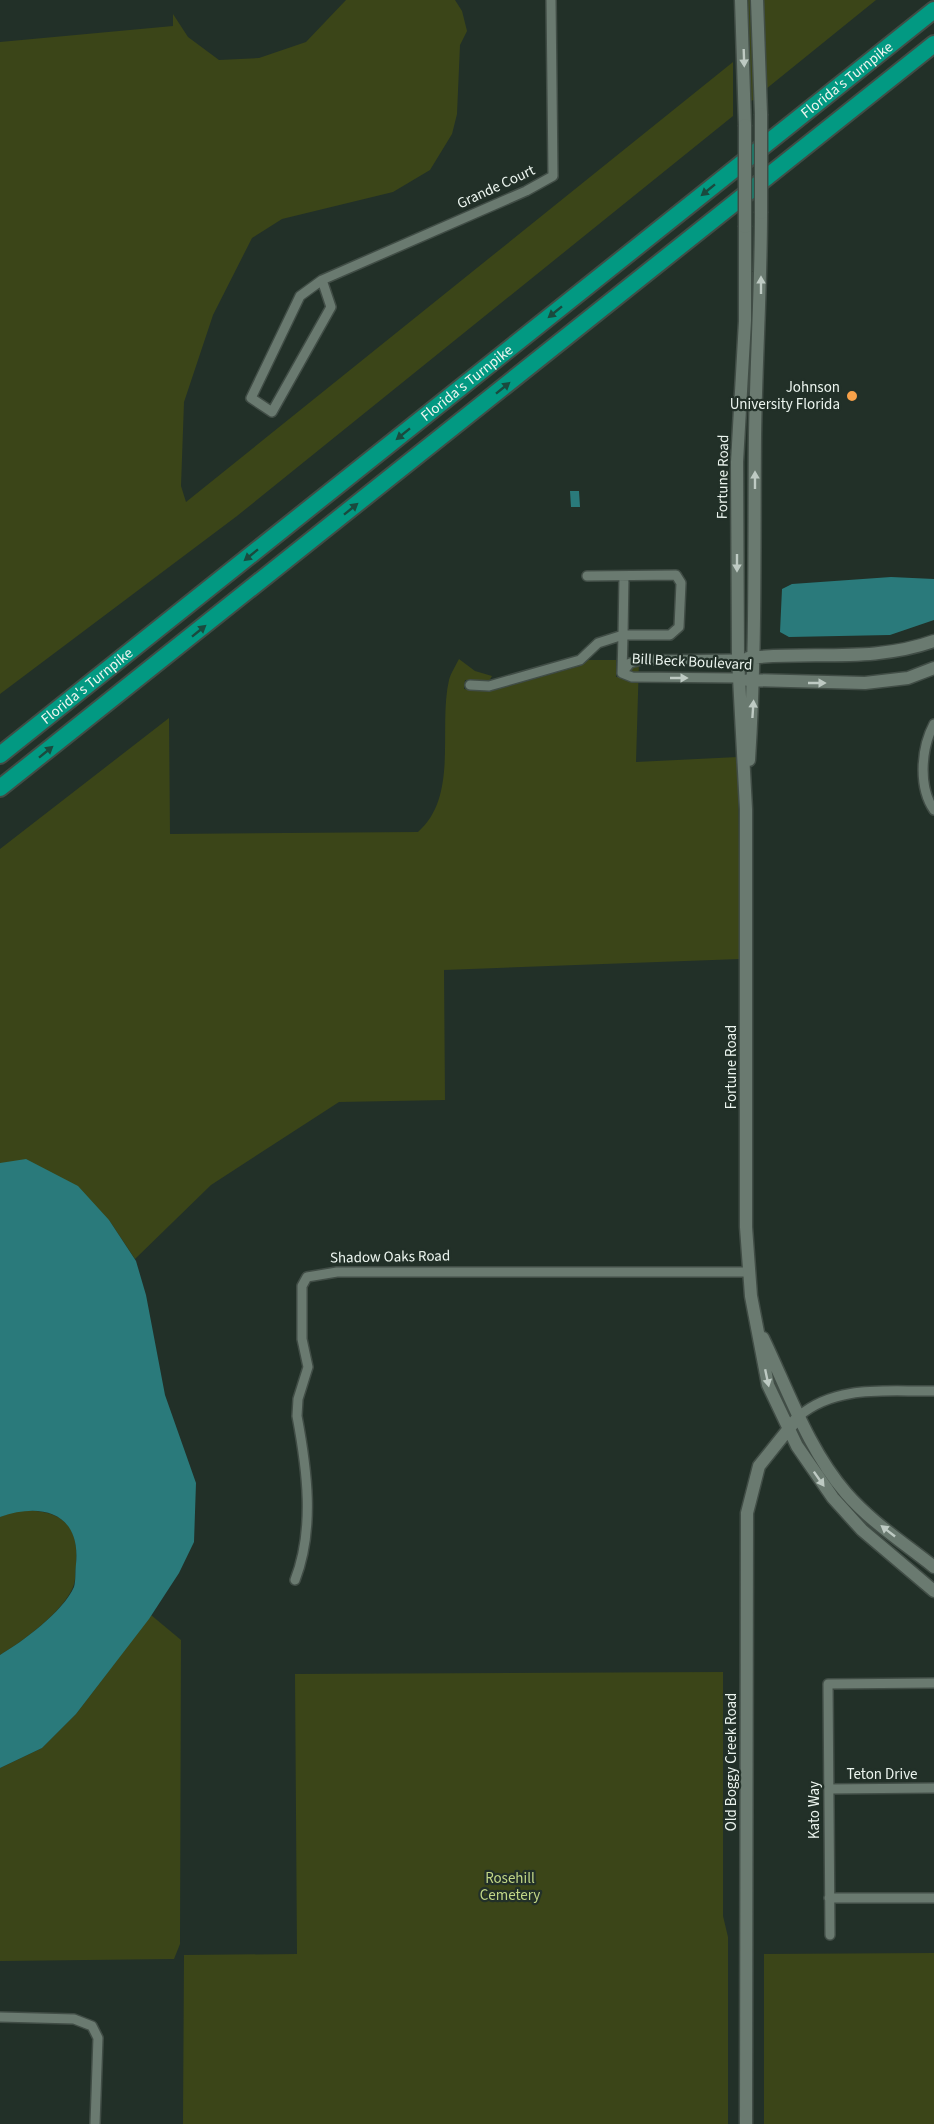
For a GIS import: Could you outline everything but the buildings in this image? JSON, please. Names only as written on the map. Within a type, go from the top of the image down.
[{"type":"highway","name":"Florida's Turnpike","points":[[0,755],[934,10]]},
{"type":"highway","name":"Florida's Turnpike","points":[[0,788],[934,44]]},
{"type":"main road","name":"Fortune Road","points":[[741,0],[745,125],[745,321],[739,408],[737,538],[738,678],[746,809],[748,1272],[768,1385],[788,1429],[833,1498],[862,1530],[934,1591]]},
{"type":"main road","name":"Fortune Road","points":[[746,809],[755,681],[755,538],[761,213],[761,114],[757,0]]},
{"type":"main road","name":"Bill Beck Boulevard","points":[[738,659],[864,656],[907,651],[934,641]]},
{"type":"main road","name":"Bill Beck Boulevard","points":[[738,678],[755,681],[865,683],[908,678],[934,668]]},
{"type":"main road","name":"Fortune Road","points":[[757,1324],[799,1416],[845,1492],[873,1520],[934,1567]]},
{"type":"main road","name":"Old Boggy Creek Road","points":[[746,2124],[747,1513],[759,1466],[799,1416]]},
{"type":"street","name":"Grande Court","points":[[322,280],[331,307],[272,412],[251,398],[300,296],[322,280],[526,191],[553,176],[551,0]]},
{"type":"street","points":[[737,538],[755,538]]},
{"type":"street","points":[[470,685],[489,686],[580,660],[598,643],[623,635],[670,635],[675,633],[679,627],[681,583],[676,575],[587,576]]},
{"type":"street","points":[[622,673],[624,576]]},
{"type":"street","name":"Bill Beck Boulevard","points":[[738,659],[641,660],[630,663],[622,673],[640,678],[738,678]]},
{"type":"street","points":[[934,724],[924,767],[924,789],[934,810]]},
{"type":"street","name":"Shadow Oaks Road","points":[[295,1580],[304,1555],[308,1526],[297,1416],[298,1399],[308,1367],[302,1339],[302,1286],[307,1277],[347,1272],[748,1272]]},
{"type":"street","points":[[799,1416],[822,1400],[848,1392],[934,1391]]},
{"type":"street","name":"Kato Way","points":[[830,1935],[828,1684],[934,1683]]},
{"type":"street","name":"Teton Drive","points":[[829,1789],[934,1788]]},
{"type":"street","points":[[829,1898],[934,1898]]},
{"type":"street","points":[[0,2018],[74,2019],[92,2026],[98,2038],[95,2124]]},
{"type":"green space","points":[[346,0],[455,0],[462,11],[467,31],[460,45],[457,114],[452,134],[430,170],[393,192],[282,219],[252,238],[213,315],[184,402],[181,486],[186,502],[733,62],[733,116],[237,516],[0,694],[0,42],[173,26],[173,14],[188,37],[219,60],[259,58],[306,42]]},
{"type":"green space","points":[[746,0],[752,0],[756,98],[750,102]]},
{"type":"green space","points":[[763,0],[876,0],[766,89]]},
{"type":"green space","points":[[459,659],[475,671],[492,676],[489,681],[465,680],[464,689],[491,691],[580,666],[588,660],[616,660],[616,677],[627,677],[627,660],[639,660],[636,762],[738,757],[740,959],[444,970],[445,1100],[339,1102],[211,1185],[135,1259],[109,1220],[0,1163],[0,849],[169,718],[170,834],[418,832],[431,817],[439,800],[445,760],[446,699],[449,680]]},
{"type":"green space","points":[[18,1510],[44,1512],[55,1516],[70,1528],[76,1550],[75,1579],[68,1597],[51,1616],[0,1655],[0,1517]]},
{"type":"green space","points":[[151,1615],[181,1640],[180,1944],[174,1959],[0,1961],[0,1768],[42,1748],[76,1714]]},
{"type":"green space","name":"Rosehill Cemetery","points":[[723,1672],[723,1916],[728,1937],[728,2124],[183,2124],[184,1955],[297,1954],[295,1674]]},
{"type":"green space","points":[[934,1953],[934,2124],[764,2124],[764,1954]]},
{"type":"water","points":[[570,491],[579,491],[580,507],[571,507]]},
{"type":"water","points":[[891,577],[934,579],[934,620],[890,635],[789,637],[780,632],[782,589],[792,584]]},
{"type":"water","points":[[26,1159],[78,1186],[109,1220],[136,1261],[146,1295],[165,1395],[196,1483],[194,1542],[179,1573],[149,1619],[76,1714],[42,1748],[0,1768],[0,1655],[52,1616],[69,1597],[74,1587],[76,1564],[76,1547],[72,1533],[56,1516],[30,1511],[0,1517],[0,1163]]},
{"type":"place","name":"Johnson University Florida","points":[[852,396]]}]
